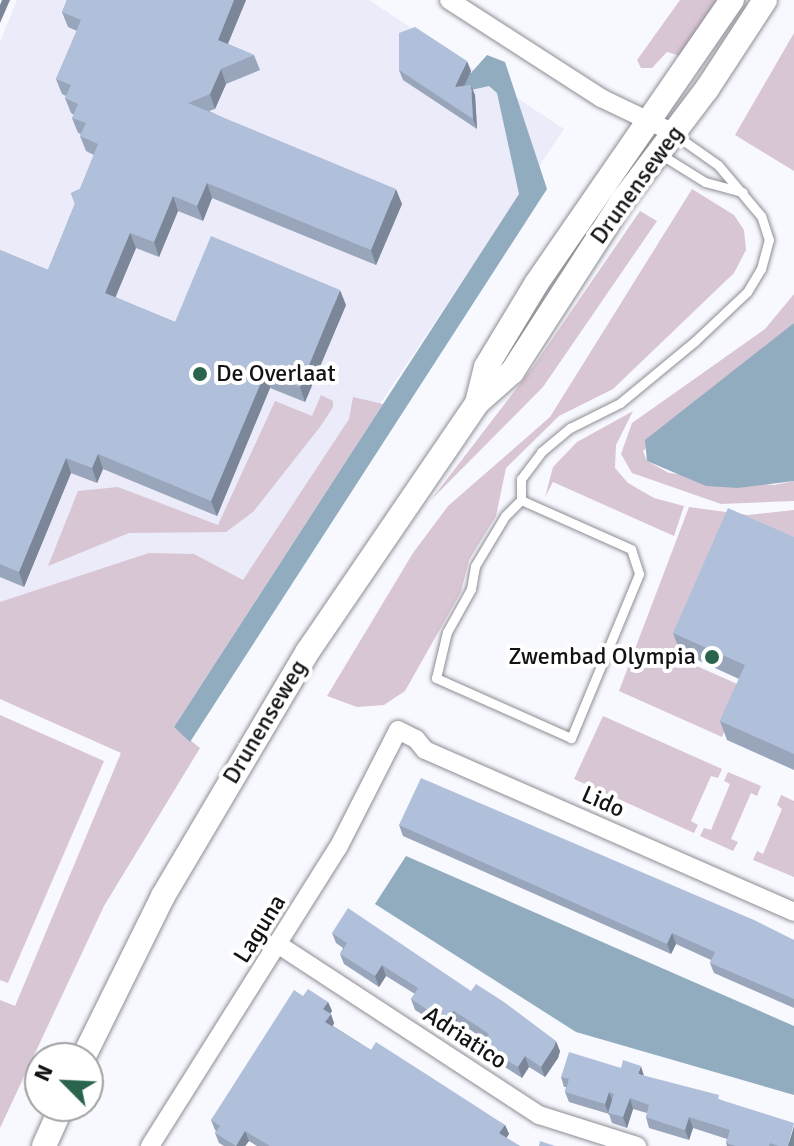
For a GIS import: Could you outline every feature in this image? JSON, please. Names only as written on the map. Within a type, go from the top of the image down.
[{"type":"street","points":[[449,0],[646,124],[674,133]]},
{"type":"street","name":"Drunenseweg","points":[[477,403],[486,367],[536,284],[732,0]]},
{"type":"street","name":"Drunenseweg","points":[[91,1042],[163,896],[239,761],[477,403],[512,372],[623,200],[660,154],[765,0]]},
{"type":"street","points":[[646,124],[660,154]]},
{"type":"street","name":"Lido","points":[[398,730],[416,739],[425,750],[794,912]]},
{"type":"street","name":"Laguna","points":[[150,1146],[338,848],[398,730]]},
{"type":"street","name":"Adriatico","points":[[279,945],[539,1115],[637,1146]]},
{"type":"street","points":[[44,1146],[55,1122]]},
{"type":"lane","points":[[521,500],[631,549],[639,574],[571,738],[436,678],[447,632],[471,589],[475,566],[505,516],[521,500],[521,479],[541,452],[570,428],[620,403],[747,292],[761,269],[769,240],[761,216],[718,165],[674,133]]},
{"type":"lane","points":[[660,154],[705,182],[744,193]]},
{"type":"shaded area","name":"De Overlaat","points":[[17,0],[369,0],[564,129],[171,716],[0,619],[0,42]]},
{"type":"shaded area","points":[[680,0],[721,0],[684,57],[667,52],[652,68],[641,68],[637,60]]},
{"type":"shaded area","points":[[794,33],[794,171],[735,135]]},
{"type":"shaded area","points":[[692,189],[734,215],[744,230],[746,250],[734,273],[613,389],[559,416],[506,468],[496,516],[469,560],[461,592],[405,691],[384,705],[357,707],[327,696],[413,553],[448,506],[550,417]]},
{"type":"shaded area","points":[[640,211],[657,221],[543,387],[431,500],[533,367]]},
{"type":"shaded area","points":[[794,294],[794,323],[780,339],[704,394],[643,451],[647,461],[669,473],[774,485],[794,481],[794,501],[721,504],[632,473],[621,454],[632,423],[765,329]]},
{"type":"shaded area","points":[[321,395],[333,401],[333,407],[320,427],[253,512],[226,532],[129,533],[48,566],[78,491],[118,487],[218,525],[275,401],[312,416]]},
{"type":"shaded area","points":[[353,397],[383,404],[174,727],[200,748],[104,906],[40,1042],[24,1042],[24,1077],[0,1128],[0,1000],[15,1006],[121,753],[0,699],[0,602],[149,553],[194,554],[243,580],[349,419]]},
{"type":"shaded area","points":[[633,411],[616,445],[615,468],[628,483],[654,498],[684,506],[674,536],[553,482],[545,497],[553,467],[577,442]]},
{"type":"shaded area","points":[[689,507],[748,515],[794,510],[794,546],[732,519],[672,655],[744,687],[722,737],[619,691]]},
{"type":"shaded area","points":[[0,715],[104,761],[8,983],[0,980]]},
{"type":"shaded area","points":[[603,716],[722,769],[718,778],[711,776],[691,821],[698,825],[694,833],[574,779]]},
{"type":"shaded area","points":[[728,772],[761,786],[757,796],[751,793],[731,839],[738,842],[733,851],[700,836],[704,828],[711,830],[730,784],[724,781]]},
{"type":"shaded area","points":[[781,795],[794,801],[794,877],[753,860],[757,851],[763,854],[782,809],[777,805]]},
{"type":"water","points":[[487,55],[505,62],[547,189],[190,742],[174,727],[519,194],[497,93],[489,86],[458,93],[450,67],[471,73]]},
{"type":"water","points":[[794,323],[794,481],[738,488],[706,486],[647,461],[645,440]]},
{"type":"water","points":[[406,856],[794,1026],[794,1095],[576,1032],[375,904]]},
{"type":"building","points":[[67,0],[234,0],[218,40],[254,55],[221,69],[210,94],[188,103],[396,189],[371,250],[207,183],[197,206],[173,196],[154,242],[130,233],[105,293],[175,322],[211,236],[340,290],[300,387],[265,373],[211,501],[98,454],[92,468],[66,458],[19,572],[0,564],[0,250],[48,270],[75,203],[71,193],[80,189],[98,144],[80,136],[86,123],[72,118],[78,104],[65,98],[71,85],[56,79],[81,20],[62,12]]},
{"type":"building","points":[[415,27],[467,61],[455,87],[471,85],[473,119],[399,70],[399,33]]},
{"type":"building","points":[[728,508],[794,537],[794,754],[720,721],[745,665],[673,633]]},
{"type":"building","points":[[421,778],[754,920],[794,940],[794,999],[710,963],[715,952],[672,933],[667,944],[399,825]]},
{"type":"building","points":[[348,908],[471,991],[476,984],[556,1041],[541,1067],[525,1056],[518,1067],[482,1045],[489,1034],[454,1011],[441,1019],[411,999],[418,988],[382,965],[375,976],[340,954],[347,943],[332,933]]},
{"type":"building","points":[[308,989],[328,1002],[323,1009],[331,1014],[325,1022],[371,1050],[376,1042],[505,1125],[499,1133],[520,1146],[270,1146],[245,1131],[236,1146],[215,1133],[220,1126],[211,1120],[294,990],[303,996]]},
{"type":"building","points":[[569,1052],[621,1068],[623,1060],[641,1066],[638,1074],[719,1095],[718,1099],[794,1123],[788,1146],[770,1143],[769,1146],[736,1146],[726,1143],[730,1130],[689,1117],[685,1130],[666,1124],[646,1117],[649,1105],[630,1098],[623,1117],[608,1113],[614,1094],[609,1092],[605,1104],[565,1092],[569,1079],[561,1077]]},
{"type":"place","name":"De Overlaat","points":[[200,374]]},
{"type":"place","name":"Zwembad Olympia","points":[[712,657]]}]
